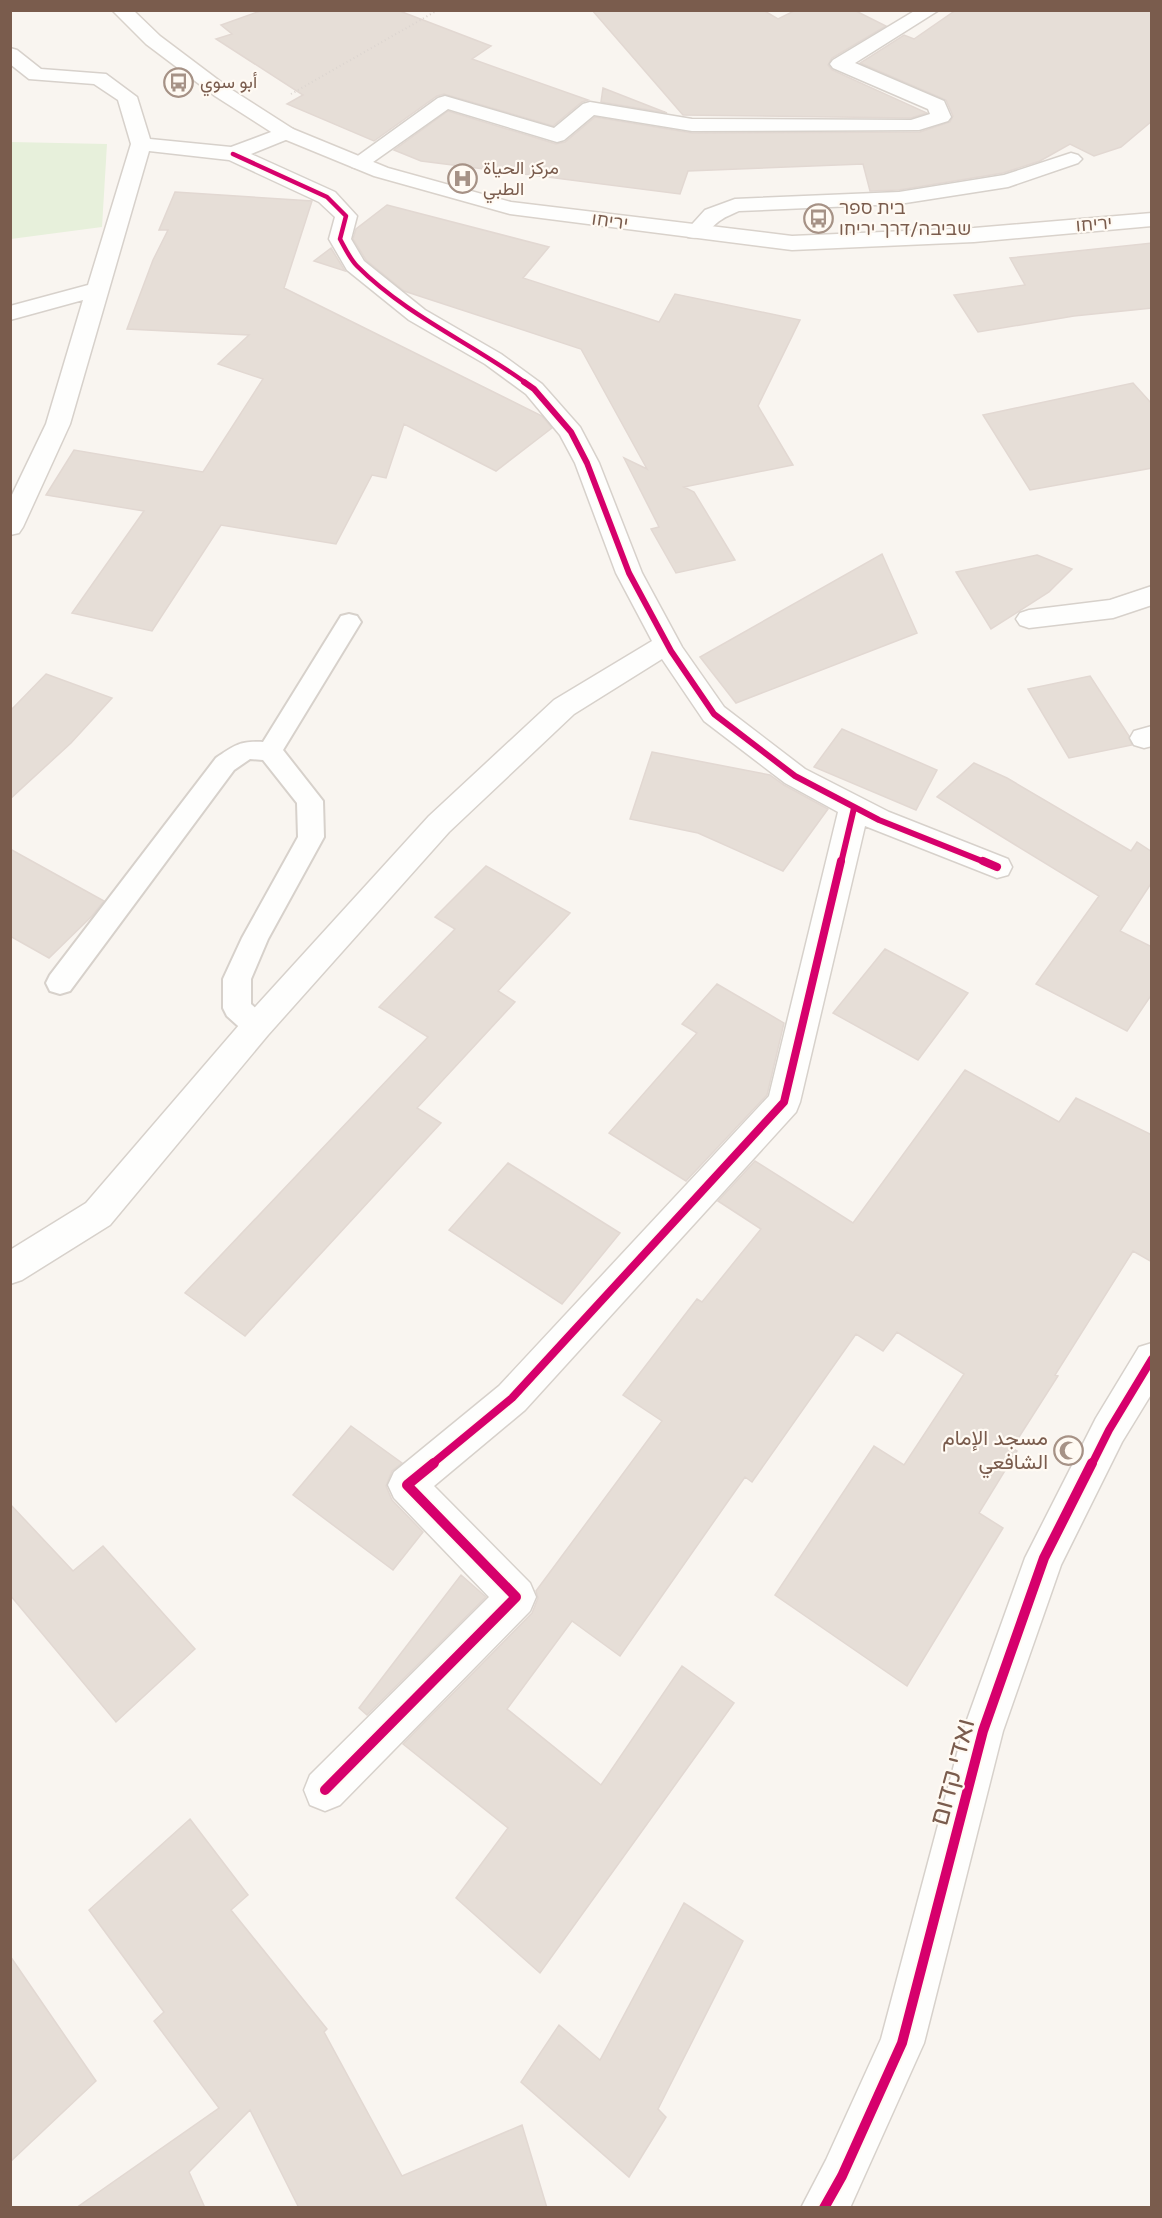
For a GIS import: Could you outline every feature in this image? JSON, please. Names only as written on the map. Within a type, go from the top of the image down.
[{"type":"street","name":"יריחו","points":[[121,10],[153,40],[222,92],[286,133],[381,172],[510,208],[792,243],[974,235],[1152,219]]},
{"type":"street","points":[[359,164],[445,102],[557,135],[590,108],[692,125],[912,126],[941,117],[937,105],[840,64],[930,10]]},
{"type":"street","points":[[10,54],[36,75],[99,78],[126,97],[141,144],[58,424],[10,527]]},
{"type":"street","points":[[233,154],[286,133]]},
{"type":"street","points":[[141,144],[233,154],[327,197],[346,216],[340,239],[355,265],[417,315],[493,359],[534,389],[571,432],[587,464],[629,573],[667,644],[714,714],[795,776],[854,808],[997,867]]},
{"type":"street","points":[[696,232],[712,215],[735,205],[899,198],[1008,181],[1071,159]]},
{"type":"street","points":[[10,313],[98,289]]},
{"type":"street","points":[[1029,619],[1113,609],[1152,595]]},
{"type":"street","points":[[10,1269],[98,1214],[257,1026],[447,816],[564,707],[667,644]]},
{"type":"street","points":[[325,1790],[516,1597],[407,1485],[512,1398],[784,1102],[854,808]]},
{"type":"street","name":"ואדי קדום","points":[[824,2208],[842,2176],[902,2043],[983,1731],[1044,1558],[1109,1430],[1152,1359]]},
{"type":"lane","points":[[270,751],[349,622]]},
{"type":"lane","points":[[60,983],[225,764],[245,750],[270,751],[310,801],[311,837],[255,938],[237,979],[237,1008],[257,1026]]},
{"type":"path","points":[[256,114],[438,10]]},
{"type":"green space","points":[[11,142],[107,144],[102,227],[11,239]]},
{"type":"building","points":[[263,10],[397,10],[491,46],[472,59],[588,100],[582,102],[553,126],[444,94],[437,96],[374,141],[287,104],[303,95],[216,39],[232,34],[221,25]]},
{"type":"building","points":[[592,10],[763,10],[778,19],[796,10],[854,10],[886,26],[832,58],[828,65],[832,70],[927,113],[911,118],[683,115]]},
{"type":"building","points":[[956,10],[1152,10],[1152,121],[1121,147],[1094,156],[1070,144],[1040,161],[1003,173],[899,190],[870,191],[863,164],[688,171],[680,194],[421,161],[394,150],[448,111],[556,144],[565,142],[595,117],[692,133],[920,132],[950,122],[953,116],[946,100],[860,63],[904,35],[914,39]]},
{"type":"building","points":[[603,88],[667,113],[601,102]]},
{"type":"building","points":[[175,192],[312,201],[284,288],[542,416],[552,428],[496,471],[404,424],[386,478],[372,475],[336,544],[221,525],[152,631],[72,613],[144,511],[46,495],[74,450],[203,472],[263,379],[218,364],[249,335],[127,329],[153,260],[168,230],[159,230]]},
{"type":"building","points":[[387,205],[549,247],[523,278],[659,322],[675,294],[800,320],[758,406],[793,465],[684,487],[694,492],[735,560],[676,573],[651,529],[659,527],[624,458],[647,469],[581,349],[404,291],[366,260],[353,239],[356,229]]},
{"type":"building","points":[[1152,243],[1152,308],[1074,316],[978,332],[954,295],[1025,285],[1010,258]]},
{"type":"building","points":[[331,248],[345,271],[314,261]]},
{"type":"building","points":[[1133,383],[1152,404],[1152,468],[1030,490],[983,415]]},
{"type":"building","points":[[882,554],[917,633],[736,703],[700,657]]},
{"type":"building","points":[[1037,555],[1072,569],[1049,592],[991,629],[956,572]]},
{"type":"building","points":[[46,674],[112,698],[71,743],[10,799],[10,711]]},
{"type":"building","points":[[1090,676],[1129,736],[1132,745],[1069,758],[1028,689]]},
{"type":"building","points":[[842,729],[937,770],[916,810],[814,767]]},
{"type":"building","points":[[652,752],[770,775],[828,809],[783,871],[698,833],[630,819]]},
{"type":"building","points":[[974,763],[1007,778],[1131,851],[1137,842],[1152,852],[1152,882],[1120,931],[1152,947],[1152,994],[1127,1031],[1036,984],[1099,896],[937,797]]},
{"type":"building","points":[[10,849],[104,901],[49,958],[10,936]]},
{"type":"building","points":[[486,866],[570,913],[498,991],[515,1002],[417,1108],[441,1123],[245,1336],[185,1293],[428,1037],[379,1007],[455,929],[435,917]]},
{"type":"building","points":[[885,949],[968,993],[918,1060],[833,1013]]},
{"type":"building","points":[[717,984],[784,1023],[767,1095],[686,1181],[609,1133],[697,1033],[682,1024]]},
{"type":"building","points":[[965,1070],[1059,1122],[1076,1098],[1152,1135],[1152,1262],[1133,1251],[1012,1448],[1017,1451],[979,1513],[1003,1528],[907,1686],[775,1595],[874,1446],[904,1465],[964,1374],[897,1332],[883,1351],[856,1334],[752,1482],[745,1477],[620,1656],[572,1621],[507,1709],[601,1785],[682,1666],[734,1703],[540,1973],[456,1898],[508,1828],[403,1744],[532,1613],[538,1598],[536,1591],[662,1421],[623,1395],[697,1299],[702,1302],[761,1229],[718,1201],[755,1161],[853,1223]]},
{"type":"building","points":[[508,1163],[620,1233],[562,1304],[449,1230]]},
{"type":"building","points":[[351,1426],[402,1463],[392,1471],[386,1486],[392,1500],[423,1532],[393,1570],[293,1495]]},
{"type":"building","points":[[10,1504],[73,1571],[103,1546],[195,1649],[116,1722],[10,1595]]},
{"type":"building","points":[[461,1575],[486,1597],[367,1715],[359,1708]]},
{"type":"building","points":[[190,1819],[248,1895],[231,1910],[327,2029],[324,2032],[402,2176],[522,2125],[547,2208],[299,2208],[250,2110],[189,2172],[205,2208],[76,2208],[219,2108],[154,2021],[164,2012],[89,1910]]},
{"type":"building","points":[[684,1903],[743,1941],[658,2109],[666,2117],[629,2177],[521,2082],[559,2025],[600,2060]]},
{"type":"building","points":[[10,1956],[96,2081],[10,2162]]},
{"type":"cycle path","points":[[233,154],[327,197],[346,216],[340,239],[355,265],[417,315],[493,359],[534,389],[571,432],[587,463],[629,573],[671,651],[714,714],[795,776],[879,820],[997,867]]},
{"type":"cycle path","points":[[325,1790],[516,1597],[407,1485],[512,1398],[784,1102],[854,808]]},
{"type":"cycle path","points":[[824,2208],[842,2176],[902,2043],[983,1731],[1044,1558],[1109,1430],[1152,1359]]},
{"type":"place","name":"أبو سوي","points":[[179,82]]},
{"type":"place","name":"مركز الحياة الطبي","points":[[462,178]]},
{"type":"place","name":"בית ספר שביבה/דרך יריחו","points":[[818,218]]},
{"type":"place","name":"مسجد الإمام الشافعي","points":[[1069,1450]]}]
